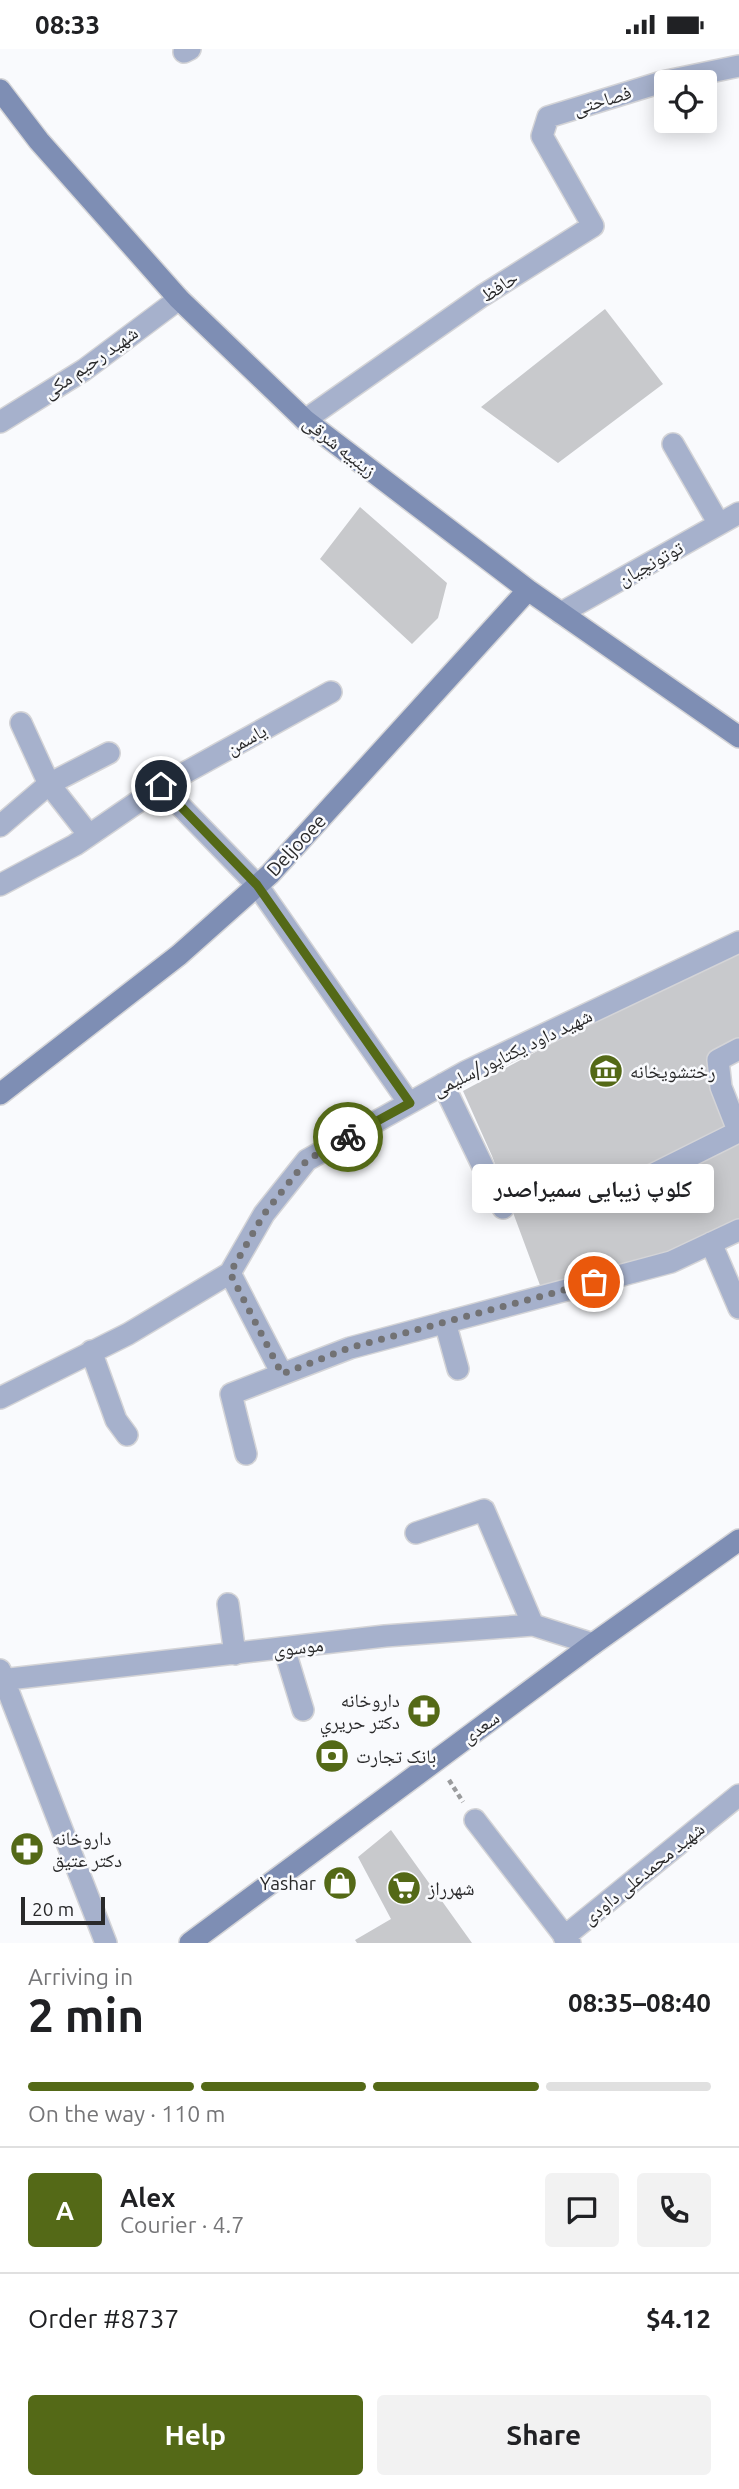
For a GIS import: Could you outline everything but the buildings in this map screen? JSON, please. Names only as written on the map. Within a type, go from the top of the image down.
[{"type":"main road","name":"زینبیه شرقی","points":[[0,90],[38,141],[179,299],[305,421],[528,590],[739,737]]},
{"type":"main road","name":"Deljooee","points":[[0,1094],[179,955],[270,874],[528,590]]},
{"type":"main road","name":"سعدی","points":[[190,1943],[436,1759],[739,1540]]},
{"type":"street","name":"فصاحتی","points":[[548,117],[662,82],[739,67]]},
{"type":"street","name":"حافظ","points":[[305,421],[482,296],[593,226],[542,136],[548,117]]},
{"type":"street","name":"شهید رحیم مکی","points":[[0,422],[84,370],[179,299]]},
{"type":"street","points":[[673,444],[719,524]]},
{"type":"street","name":"توتونچیان","points":[[561,613],[739,513]]},
{"type":"street","name":"یاسمن","points":[[0,885],[75,845],[161,786],[331,692]]},
{"type":"street","points":[[21,723],[49,784],[89,835]]},
{"type":"street","points":[[0,826],[49,784],[109,753]]},
{"type":"street","points":[[161,786],[257,885],[410,1103]]},
{"type":"street","name":"شهید داود یکتاپور/سلیمی","points":[[0,1398],[128,1333],[230,1273],[264,1214],[307,1160],[443,1084],[739,942]]},
{"type":"street","points":[[648,1177],[739,1132],[721,1087],[718,1060],[739,1049]]},
{"type":"street","points":[[443,1084],[503,1208]]},
{"type":"street","points":[[246,1454],[231,1394],[349,1348],[671,1262],[739,1230]]},
{"type":"street","points":[[711,1243],[739,1308]]},
{"type":"street","points":[[230,1273],[282,1374]]},
{"type":"street","points":[[445,1322],[458,1369]]},
{"type":"street","points":[[92,1351],[116,1420],[127,1435]]},
{"type":"street","points":[[416,1532],[484,1510],[533,1625]]},
{"type":"street","points":[[228,1605],[235,1654]]},
{"type":"street","name":"موسوی","points":[[2,1677],[284,1649],[385,1636],[533,1625],[593,1644]]},
{"type":"street","points":[[284,1649],[303,1710]]},
{"type":"street","points":[[2,1677],[106,1943]]},
{"type":"street","name":"شهید محمدعلی داودی","points":[[475,1820],[567,1940],[739,1795]]},
{"type":"path","points":[[436,1759],[475,1820]]},
{"type":"way so far","points":[[348,1137],[307,1160],[264,1214],[230,1273],[282,1374],[349,1348],[594,1282]]},
{"type":"place","name":"رختشویخانه","points":[[606,1071]]},
{"type":"place","name":"کلوپ زیبایی سمیراصدر","points":[[594,1282]]},
{"type":"place","name":"داروخانه دكتر حريري","points":[[424,1711]]},
{"type":"place","name":"بانک تجارت","points":[[332,1756]]},
{"type":"place","name":"داروخانه دکتر عتیق","points":[[27,1849]]},
{"type":"place","name":"Yashar","points":[[340,1883]]},
{"type":"place","name":"شهرراز","points":[[404,1888]]},
{"type":"route","points":[[161,786],[257,885],[410,1103],[348,1137]]}]
